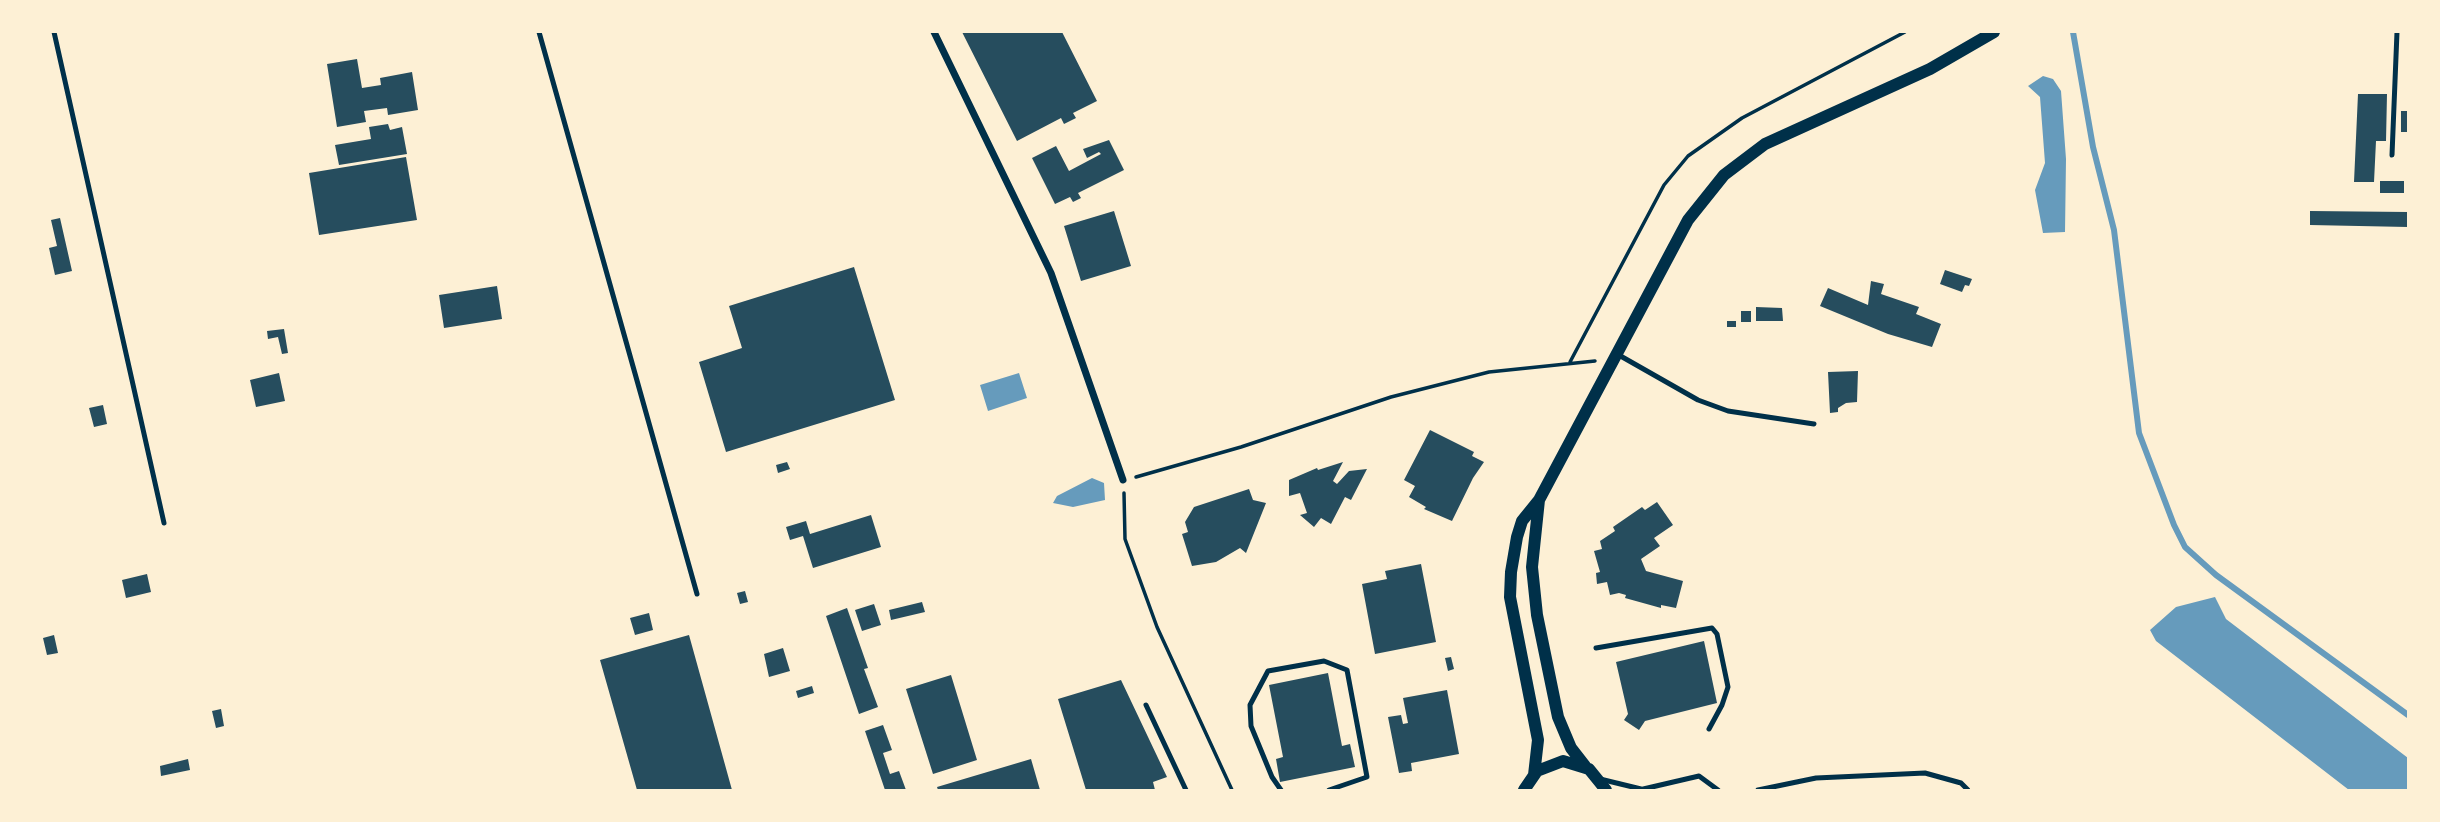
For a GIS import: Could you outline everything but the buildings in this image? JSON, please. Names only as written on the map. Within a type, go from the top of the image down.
[{"type":"street","points":[[934,32],[1051,273],[1123,480]]},
{"type":"street","points":[[1524,790],[1534,775],[1538,740],[1513,620],[1510,578],[1522,521],[1539,500],[1688,220],[1703,197],[1735,166],[1780,136],[1930,69],[1994,32]]},
{"type":"street","points":[[1539,500],[1532,567],[1537,615],[1558,716],[1571,748],[1603,785]]},
{"type":"street","points":[[1534,775],[1558,762],[1585,766]]},
{"type":"lane","points":[[54,32],[164,523]]},
{"type":"lane","points":[[539,32],[697,594]]},
{"type":"lane","points":[[2392,155],[2397,32]]},
{"type":"lane","points":[[1614,360],[1698,400],[1728,411],[1814,424]]},
{"type":"lane","points":[[1596,648],[1712,628],[1717,634],[1728,687],[1709,729]]},
{"type":"lane","points":[[1281,790],[1272,777],[1251,726],[1250,705],[1268,671],[1324,661],[1347,670],[1367,777],[1329,790]]},
{"type":"lane","points":[[1146,705],[1186,790]]},
{"type":"lane","points":[[1758,790],[1816,778],[1925,773],[1961,783],[1968,790]]},
{"type":"lane","points":[[1603,785],[1640,790],[1699,776],[1718,790]]},
{"type":"path","points":[[1232,790],[1157,627],[1125,539],[1123,480],[1241,447],[1391,397],[1489,372],[1570,362],[1614,360]]},
{"type":"water","points":[[2043,76],[2053,79],[2061,91],[2066,159],[2065,232],[2043,233],[2035,190],[2045,163],[2040,97],[2028,86]]},
{"type":"water","points":[[1019,373],[1027,398],[988,411],[980,385]]},
{"type":"water","points":[[1092,478],[1104,483],[1105,500],[1073,507],[1053,503],[1057,496]]},
{"type":"water","points":[[2215,597],[2226,619],[2408,758],[2408,790],[2349,790],[2156,641],[2150,630],[2176,607]]},
{"type":"waterway","points":[[2073,32],[2093,147],[2114,230],[2139,433],[2174,525],[2185,547],[2216,575],[2408,715]]}]
